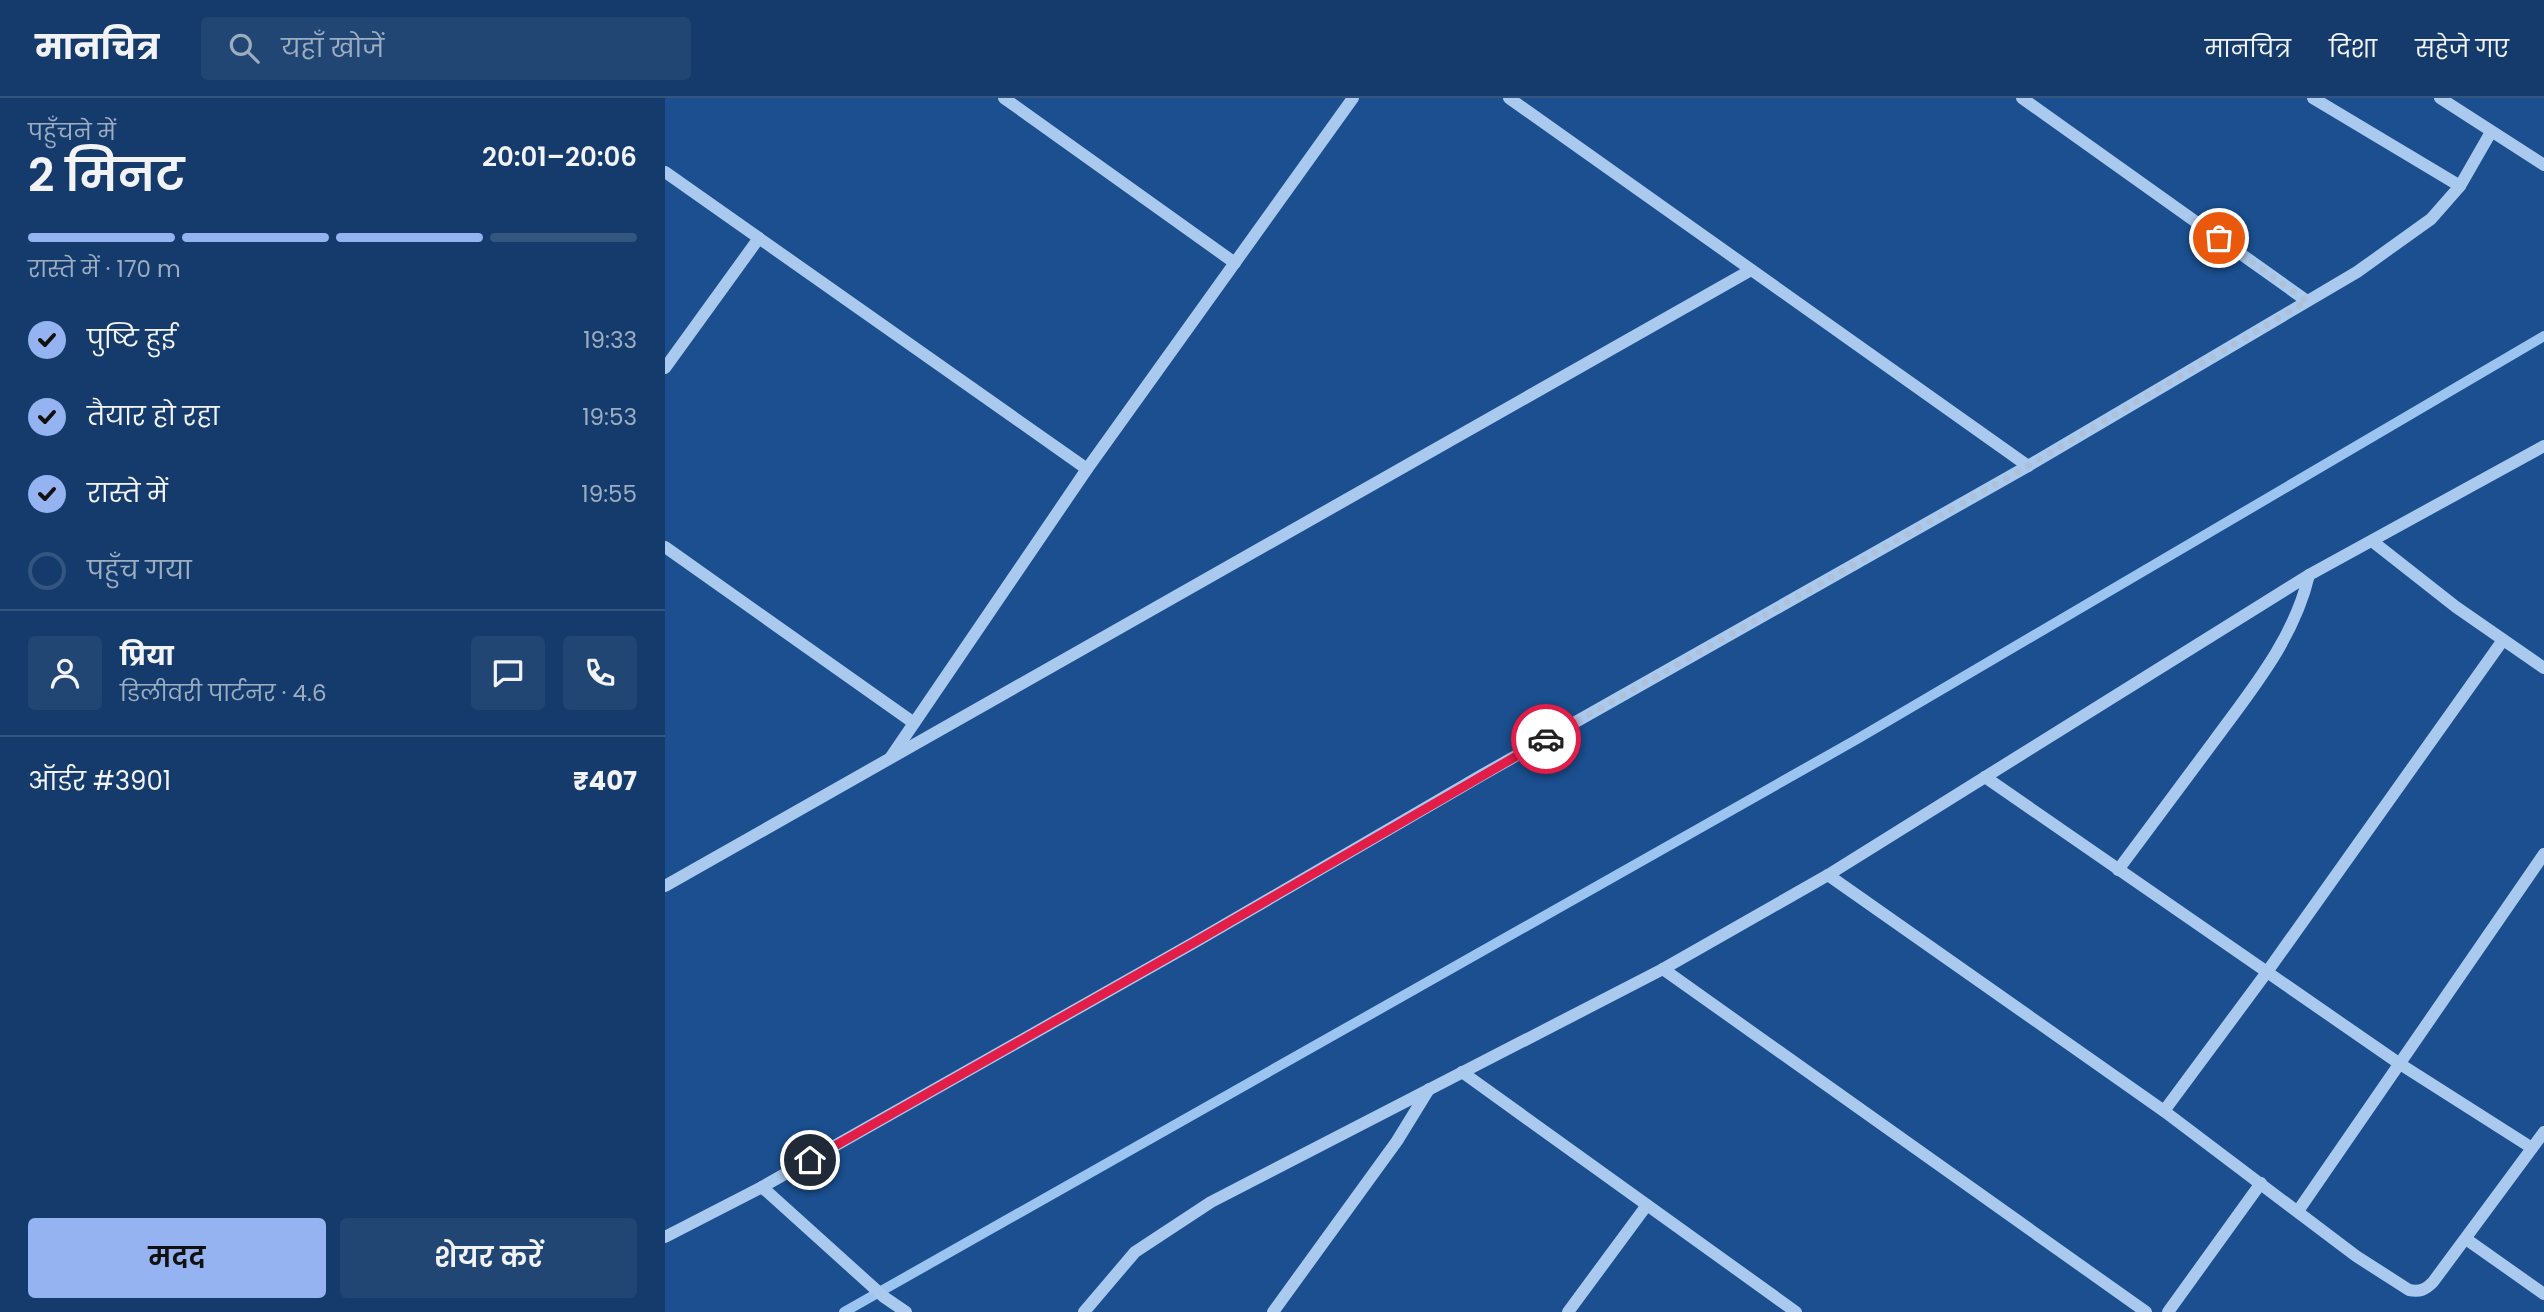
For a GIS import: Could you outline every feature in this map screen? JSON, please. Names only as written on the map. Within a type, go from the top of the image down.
[{"type":"street","points":[[1005,98],[1235,263]]},
{"type":"street","points":[[888,760],[1087,470],[1353,98]]},
{"type":"street","points":[[1509,98],[2028,466]]},
{"type":"street","points":[[2022,98],[2307,301]]},
{"type":"street","points":[[2313,98],[2460,186]]},
{"type":"street","points":[[2439,98],[2544,165]]},
{"type":"street","points":[[665,1237],[762,1187],[2028,466],[2307,301],[2392,249],[2431,219],[2460,186],[2491,132]]},
{"type":"street","points":[[665,172],[1087,470]]},
{"type":"street","points":[[665,368],[759,238]]},
{"type":"street","points":[[665,886],[1751,270]]},
{"type":"street","points":[[1084,1312],[1135,1252],[1210,1202],[1663,969],[1828,875],[2309,575],[2544,446]]},
{"type":"street","points":[[2372,541],[2456,607],[2544,668]]},
{"type":"street","points":[[665,547],[914,723]]},
{"type":"street","points":[[2118,870],[2252,689],[2286,638],[2304,598],[2309,575]]},
{"type":"street","points":[[2164,1111],[2267,972],[2503,640]]},
{"type":"street","points":[[1985,778],[2400,1064],[2532,1148]]},
{"type":"street","points":[[2298,1212],[2544,854]]},
{"type":"street","points":[[1828,875],[2164,1111],[2399,1285],[2418,1292],[2433,1282],[2544,1132]]},
{"type":"street","points":[[1663,969],[2146,1312]]},
{"type":"street","points":[[1462,1072],[1796,1312]]},
{"type":"street","points":[[1273,1312],[1397,1141],[1429,1088]]},
{"type":"street","points":[[2168,1312],[2261,1183]]},
{"type":"street","points":[[762,1187],[884,1297],[906,1312]]},
{"type":"street","points":[[1568,1312],[1647,1205]]},
{"type":"street","points":[[2466,1238],[2544,1294]]},
{"type":"waterway","points":[[844,1312],[1859,738],[2544,336]]},
{"type":"way so far","points":[[1546,739],[2028,466],[2307,301],[2219,238]]},
{"type":"route","points":[[810,1160],[1546,739]]}]
